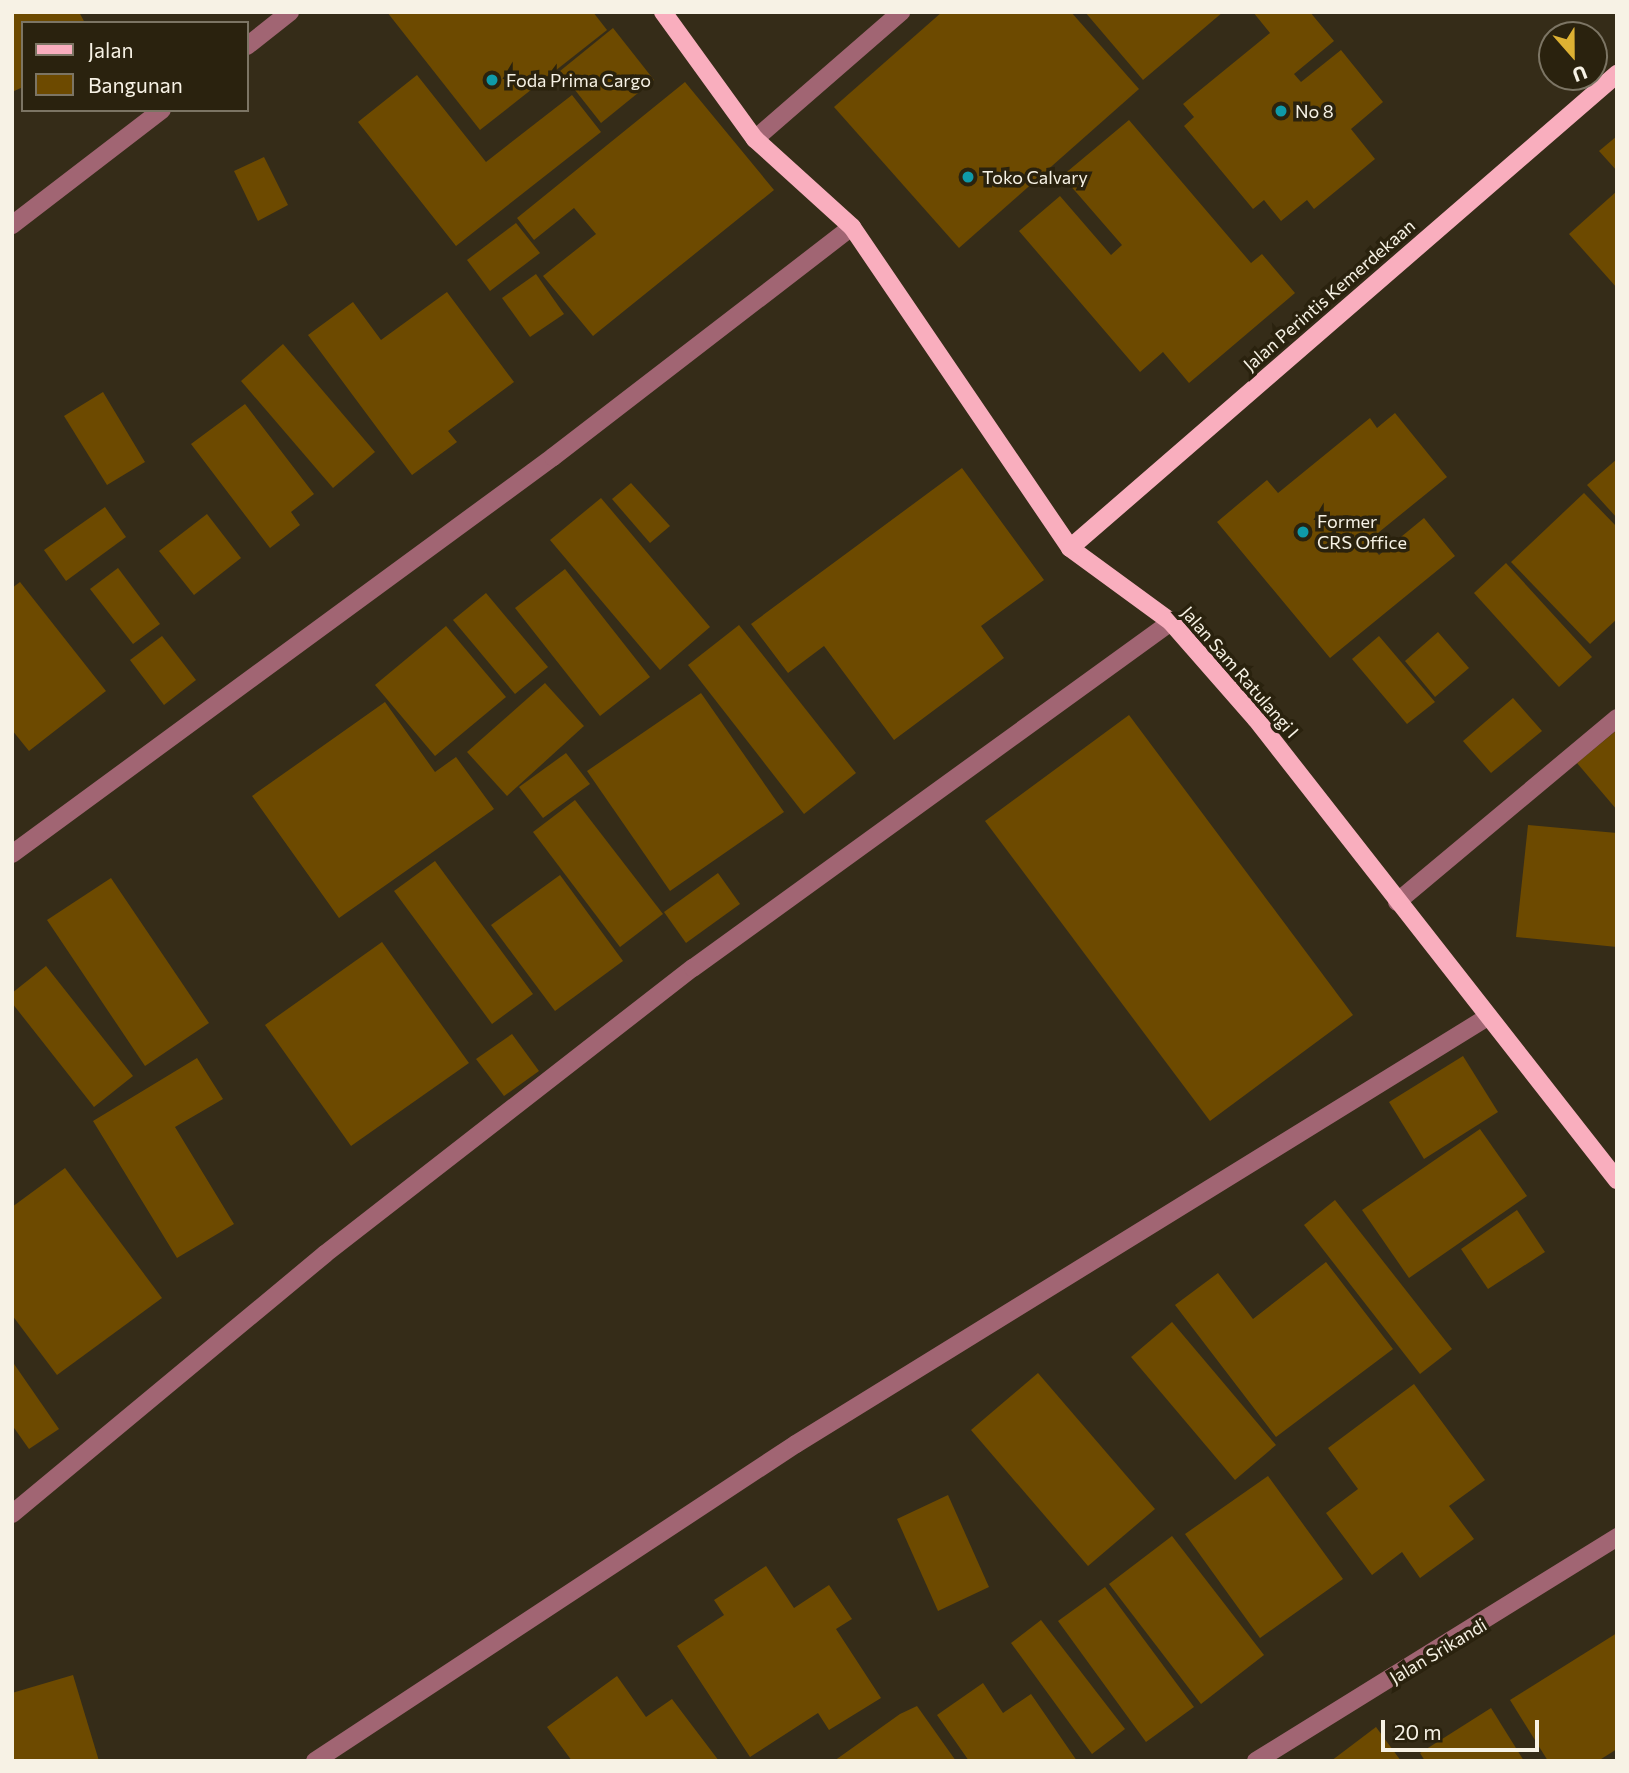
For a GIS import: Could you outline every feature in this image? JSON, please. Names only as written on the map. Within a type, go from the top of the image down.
[{"type":"main road","name":"Jalan Sam Ratulangi I","points":[[663,12],[755,139],[852,228],[1070,548],[1171,622],[1256,719],[1486,1018],[1617,1180]]},
{"type":"main road","name":"Jalan Perintis Kemerdekaan","points":[[1070,548],[1617,74]]},
{"type":"street","points":[[248,45],[290,12]]},
{"type":"street","points":[[755,139],[901,12]]},
{"type":"street","points":[[12,225],[159,112]]},
{"type":"street","points":[[12,854],[553,457],[852,228]]},
{"type":"street","points":[[12,1514],[325,1254],[693,968],[1171,622]]},
{"type":"street","points":[[1397,902],[1617,718]]},
{"type":"street","points":[[315,1761],[796,1444],[1486,1018]]},
{"type":"street","name":"Jalan Srikandi","points":[[1256,1761],[1617,1537]]},
{"type":"building","points":[[12,12],[79,12],[84,21],[21,21],[21,88],[12,92]]},
{"type":"building","name":"Foda Prima Cargo","points":[[387,12],[593,12],[607,30],[480,130]]},
{"type":"building","name":"Toko Calvary","points":[[942,12],[1071,12],[1139,89],[959,248],[834,107]]},
{"type":"building","points":[[1085,12],[1223,12],[1143,80]]},
{"type":"building","name":"No 8","points":[[1253,12],[1310,12],[1334,41],[1294,74],[1301,82],[1341,50],[1383,102],[1351,129],[1375,159],[1314,209],[1307,200],[1281,221],[1264,200],[1253,209],[1184,126],[1194,117],[1183,104],[1270,33]]},
{"type":"building","points":[[613,28],[654,80],[601,123],[560,71]]},
{"type":"building","points":[[417,75],[486,162],[572,95],[601,132],[456,246],[358,122]]},
{"type":"building","points":[[685,82],[774,190],[593,336],[543,276],[596,234],[574,208],[534,240],[517,218]]},
{"type":"building","points":[[1129,120],[1251,263],[1262,254],[1295,293],[1189,383],[1163,352],[1140,372],[1019,231],[1060,196],[1111,255],[1122,245],[1062,176]]},
{"type":"building","points":[[1617,136],[1617,171],[1599,151]]},
{"type":"building","points":[[264,157],[288,205],[258,221],[234,171]]},
{"type":"building","points":[[1617,191],[1617,288],[1569,234]]},
{"type":"building","points":[[516,223],[540,253],[490,291],[467,260]]},
{"type":"building","points":[[536,274],[564,314],[530,337],[502,298]]},
{"type":"building","points":[[447,292],[514,382],[448,431],[457,442],[412,475],[308,335],[353,302],[381,340]]},
{"type":"building","points":[[283,344],[375,452],[333,488],[241,381]]},
{"type":"building","points":[[103,392],[145,462],[107,485],[64,416]]},
{"type":"building","points":[[245,404],[314,494],[291,512],[300,525],[270,548],[191,444]]},
{"type":"building","name":"Former CRS Office","points":[[1395,413],[1447,477],[1368,541],[1379,555],[1424,518],[1455,556],[1330,658],[1217,522],[1267,480],[1278,493],[1370,418],[1377,428]]},
{"type":"building","points":[[1617,459],[1617,518],[1587,485]]},
{"type":"building","points":[[962,468],[1044,580],[981,626],[1004,658],[894,740],[824,646],[788,673],[751,624]]},
{"type":"building","points":[[631,483],[670,526],[650,543],[612,499]]},
{"type":"building","points":[[1584,493],[1617,527],[1617,619],[1590,644],[1511,562]]},
{"type":"building","points":[[601,498],[710,627],[660,670],[550,540]]},
{"type":"building","points":[[105,507],[126,537],[66,581],[44,550]]},
{"type":"building","points":[[207,514],[241,558],[194,595],[159,551]]},
{"type":"building","points":[[1506,563],[1592,657],[1559,687],[1474,593]]},
{"type":"building","points":[[118,568],[160,624],[133,644],[90,589]]},
{"type":"building","points":[[565,569],[650,677],[600,716],[515,608]]},
{"type":"building","points":[[20,582],[106,691],[29,751],[12,730],[12,588]]},
{"type":"building","points":[[486,593],[548,667],[515,694],[453,620]]},
{"type":"building","points":[[739,625],[856,773],[804,814],[688,665]]},
{"type":"building","points":[[446,626],[506,697],[435,756],[375,685]]},
{"type":"building","points":[[1438,632],[1469,668],[1435,697],[1405,661]]},
{"type":"building","points":[[162,636],[196,680],[164,705],[130,660]]},
{"type":"building","points":[[1379,636],[1435,702],[1407,724],[1352,659]]},
{"type":"building","points":[[545,683],[584,726],[507,796],[467,752]]},
{"type":"building","points":[[701,693],[784,812],[670,891],[587,771]]},
{"type":"building","points":[[1513,698],[1542,731],[1491,773],[1463,741]]},
{"type":"building","points":[[385,702],[435,772],[456,757],[494,809],[339,918],[252,796]]},
{"type":"building","points":[[1129,715],[1353,1015],[1210,1121],[985,821]]},
{"type":"building","points":[[1617,730],[1617,810],[1577,763]]},
{"type":"building","points":[[566,753],[590,784],[543,818],[519,787]]},
{"type":"building","points":[[575,800],[663,914],[620,947],[533,832]]},
{"type":"building","points":[[1528,825],[1617,833],[1617,947],[1516,937]]},
{"type":"building","points":[[435,861],[533,994],[492,1024],[394,891]]},
{"type":"building","points":[[718,873],[740,904],[686,943],[664,912]]},
{"type":"building","points":[[560,875],[623,961],[555,1011],[491,925]]},
{"type":"building","points":[[111,878],[209,1023],[145,1066],[47,920]]},
{"type":"building","points":[[382,942],[469,1063],[351,1146],[265,1025]]},
{"type":"building","points":[[46,966],[133,1076],[94,1107],[12,1003],[12,993]]},
{"type":"building","points":[[512,1034],[539,1071],[504,1096],[476,1059]]},
{"type":"building","points":[[1463,1056],[1498,1112],[1424,1159],[1389,1102]]},
{"type":"building","points":[[197,1058],[223,1099],[175,1127],[234,1224],[177,1258],[93,1121]]},
{"type":"building","points":[[1480,1129],[1527,1196],[1409,1278],[1362,1210]]},
{"type":"building","points":[[65,1168],[162,1298],[57,1375],[12,1315],[12,1207]]},
{"type":"building","points":[[1335,1200],[1452,1349],[1420,1374],[1304,1225]]},
{"type":"building","points":[[1517,1210],[1545,1252],[1488,1289],[1461,1249]]},
{"type":"building","points":[[1326,1262],[1393,1349],[1276,1437],[1175,1305],[1218,1273],[1253,1319]]},
{"type":"building","points":[[1172,1322],[1276,1445],[1235,1480],[1131,1357]]},
{"type":"building","points":[[12,1361],[59,1429],[29,1449],[12,1425]]},
{"type":"building","points":[[1038,1373],[1155,1509],[1088,1566],[971,1430]]},
{"type":"building","points":[[1414,1384],[1485,1480],[1449,1506],[1474,1539],[1420,1578],[1402,1552],[1372,1575],[1326,1513],[1358,1489],[1328,1448]]},
{"type":"building","points":[[1268,1476],[1343,1579],[1260,1638],[1185,1534]]},
{"type":"building","points":[[948,1495],[989,1587],[938,1611],[897,1519]]},
{"type":"building","points":[[1172,1536],[1264,1655],[1201,1704],[1109,1584]]},
{"type":"building","points":[[766,1566],[794,1608],[829,1585],[852,1619],[836,1629],[881,1698],[829,1730],[818,1713],[750,1757],[677,1646],[724,1615],[714,1600]]},
{"type":"building","points":[[1105,1587],[1194,1707],[1146,1742],[1058,1621]]},
{"type":"building","points":[[1041,1620],[1125,1729],[1092,1754],[1011,1643]]},
{"type":"building","points":[[1617,1633],[1617,1749],[1598,1761],[1548,1761],[1510,1700]]},
{"type":"building","points":[[73,1675],[99,1761],[12,1761],[12,1693]]},
{"type":"building","points":[[617,1676],[646,1717],[672,1699],[719,1761],[572,1761],[547,1727]]},
{"type":"building","points":[[983,1683],[1003,1713],[1031,1694],[1077,1761],[969,1761],[937,1715]]},
{"type":"building","points":[[917,1706],[956,1761],[834,1761],[900,1714]]},
{"type":"building","points":[[1491,1708],[1524,1761],[1425,1761],[1420,1753]]},
{"type":"building","points":[[1376,1727],[1401,1761],[1331,1761]]},
{"type":"place","name":"Foda Prima Cargo","points":[[492,80]]},
{"type":"place","name":"No 8","points":[[1281,111]]},
{"type":"place","name":"Toko Calvary","points":[[968,177]]},
{"type":"place","name":"Former CRS Office","points":[[1303,532]]}]
